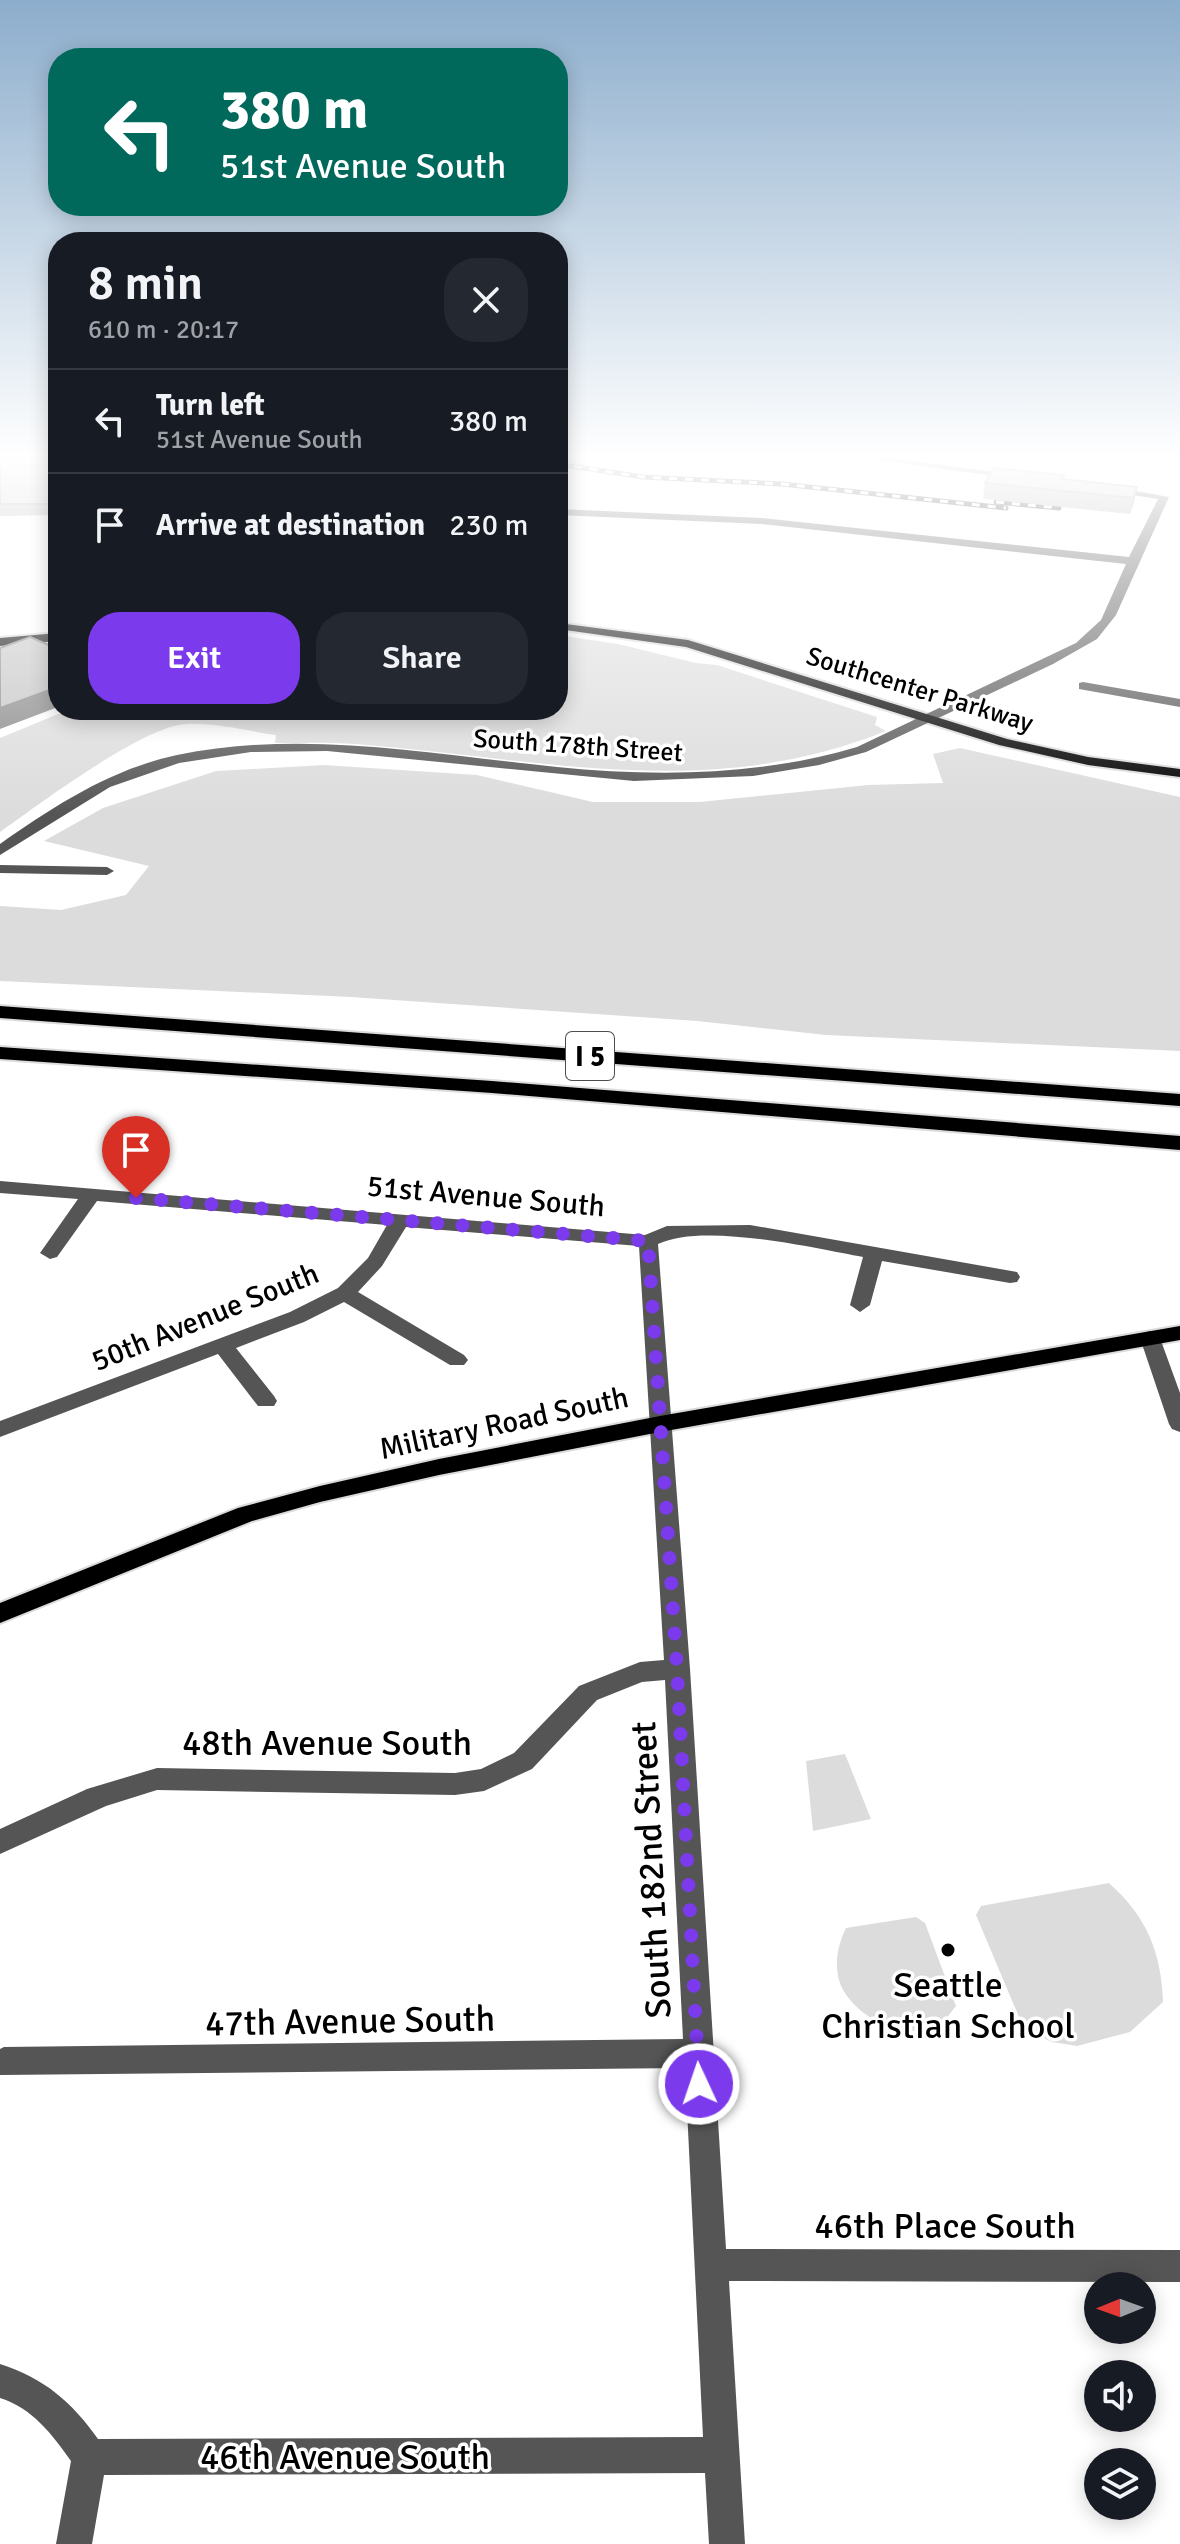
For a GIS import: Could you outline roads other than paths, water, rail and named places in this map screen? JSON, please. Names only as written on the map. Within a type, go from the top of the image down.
[{"type":"highway","name":"I 5","points":[[0,1012],[1180,1100]]},
{"type":"highway","name":"I 5","points":[[0,1053],[492,1087],[1180,1143]]},
{"type":"highway","points":[[938,1125],[1180,1159]]},
{"type":"main road","name":"Southcenter Parkway","points":[[568,624],[688,644],[1004,742],[1088,761],[1180,773]]},
{"type":"main road","points":[[0,642],[48,638]]},
{"type":"main road","name":"Military Road South","points":[[0,1613],[246,1514],[439,1467],[660,1424],[1180,1333]]},
{"type":"street","name":"South 178th Street","points":[[0,851],[70,803],[106,783],[158,766],[212,755],[302,747],[357,749],[646,778],[767,770],[831,758],[880,743],[1085,643],[1106,623],[1125,577]]},
{"type":"street","points":[[1083,686],[1180,703]]},
{"type":"street","points":[[0,869],[107,871]]},
{"type":"street","name":"51st Avenue South","points":[[0,1187],[648,1241],[667,1232],[750,1231],[1010,1277]]},
{"type":"street","points":[[50,1253],[91,1195]]},
{"type":"street","name":"50th Avenue South","points":[[0,1429],[297,1317],[345,1293],[375,1262],[401,1219]]},
{"type":"street","name":"South 182nd Street","points":[[648,1241],[677,1669],[727,2544]]},
{"type":"street","points":[[860,1305],[874,1255]]},
{"type":"street","points":[[345,1293],[457,1360]]},
{"type":"street","points":[[1150,1338],[1180,1424]]},
{"type":"street","points":[[223,1346],[266,1401]]},
{"type":"street","name":"48th Avenue South","points":[[0,1842],[87,1801],[128,1785],[157,1779],[455,1784],[484,1780],[523,1761],[588,1693],[640,1672],[677,1669]]},
{"type":"street","name":"47th Avenue South","points":[[4,2062],[698,2053]]},
{"type":"street","name":"46th Place South","points":[[710,2265],[1180,2266]]},
{"type":"street","points":[[0,2381],[37,2396],[65,2422],[89,2457],[74,2544]]},
{"type":"street","name":"46th Avenue South","points":[[89,2457],[723,2455]]},
{"type":"place","name":"Seattle Christian School","points":[[948,1950]]}]
